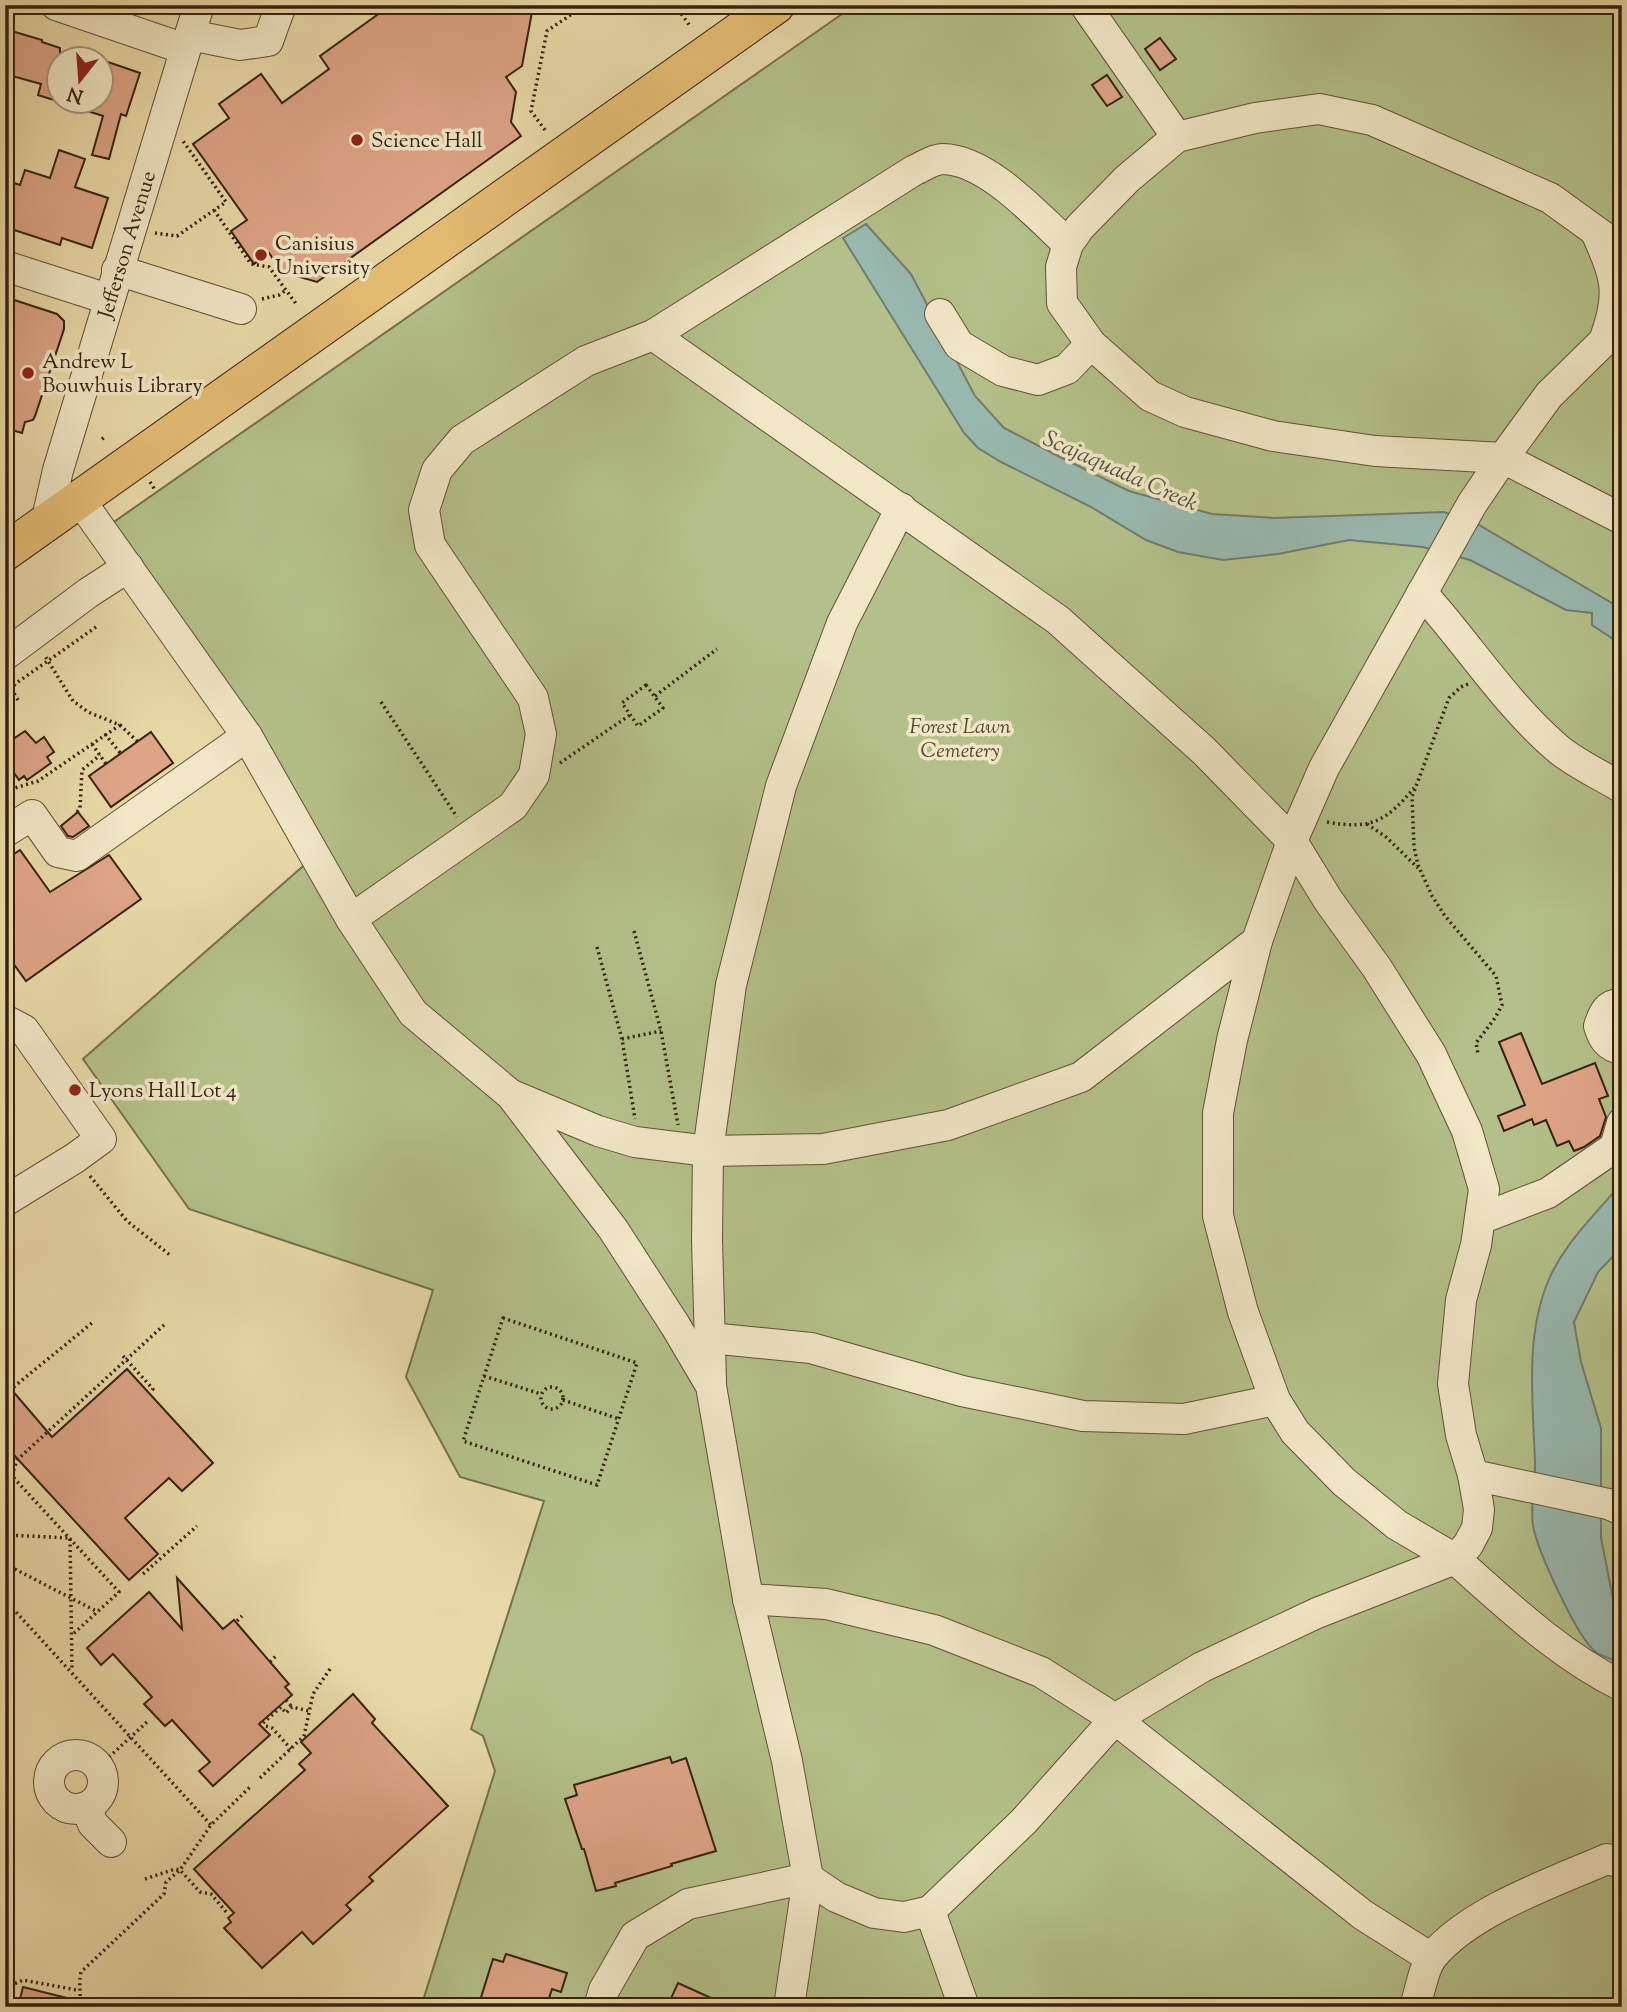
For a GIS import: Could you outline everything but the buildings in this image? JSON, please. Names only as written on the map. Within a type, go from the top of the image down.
[{"type":"main road","points":[[5,552],[756,11]]},
{"type":"street","points":[[56,5],[188,42],[240,45],[268,41],[281,5]]},
{"type":"street","name":"Jefferson Avenue","points":[[46,523],[58,470],[108,299],[199,5]]},
{"type":"street","points":[[1086,5],[1177,138]]},
{"type":"street","points":[[1622,250],[1550,198],[1372,120],[1319,109],[1255,118],[1177,138],[1128,179],[1080,227],[1068,244],[1060,267],[1062,303],[1091,344],[1150,396],[1185,412],[1273,436],[1375,451],[1503,458],[1622,519]]},
{"type":"street","points":[[351,919],[513,806],[534,775],[541,734],[533,698],[430,545],[424,510],[437,470],[462,440],[586,361],[653,335],[890,185],[941,158],[974,166],[1014,195],[1068,244]]},
{"type":"street","points":[[1594,229],[1614,273],[1613,336],[1549,395],[1472,504],[1324,768],[1298,828],[1257,942],[1232,1040],[1218,1113],[1218,1216],[1243,1312],[1275,1400],[1295,1432],[1344,1482],[1396,1525],[1455,1559],[1540,1633],[1595,1672],[1622,1686]]},
{"type":"street","points":[[5,266],[108,299]]},
{"type":"street","points":[[117,270],[247,304]]},
{"type":"street","points":[[940,314],[959,345],[1003,371],[1038,380],[1067,369],[1091,344]]},
{"type":"street","points":[[599,2007],[604,1990],[635,1936],[688,1904],[808,1878],[836,1897],[874,1913],[904,1917],[930,1911],[1024,1821],[1115,1719],[1202,1667],[1317,1613],[1455,1559],[1468,1545],[1477,1528],[1479,1508],[1473,1475],[1461,1436],[1453,1384],[1461,1300],[1476,1245],[1484,1189],[1467,1130],[1431,1054],[1377,968],[1328,900],[1298,828],[1204,751],[1058,620],[653,335]]},
{"type":"street","points":[[80,500],[247,736],[351,919],[413,1013],[511,1095],[612,1229],[711,1386]]},
{"type":"street","points":[[789,2007],[808,1878],[786,1760],[748,1599],[711,1386],[707,1240],[694,1149],[731,985],[781,786],[842,623],[901,508]]},
{"type":"street","points":[[5,654],[128,567]]},
{"type":"street","points":[[1422,593],[1530,723],[1560,750],[1622,788]]},
{"type":"street","points":[[5,832],[32,814],[58,852],[77,856],[247,736]]},
{"type":"street","points":[[511,1095],[598,1131],[635,1142],[694,1149],[823,1149],[948,1125],[1081,1077],[1257,942]]},
{"type":"street","points":[[1622,1004],[1607,1008],[1599,1026],[1602,1037],[1609,1045],[1622,1049]]},
{"type":"street","points":[[5,1020],[24,1030],[101,1139],[5,1201]]},
{"type":"street","points":[[1480,1219],[1548,1193],[1615,1147],[1622,1123]]},
{"type":"street","points":[[710,1338],[811,1348],[962,1391],[1083,1416],[1184,1419],[1275,1400]]},
{"type":"street","points":[[1473,1475],[1615,1507]]},
{"type":"street","points":[[748,1599],[826,1604],[934,1630],[1041,1672],[1115,1719],[1363,1915],[1432,1958]]},
{"type":"street","points":[[86,1807],[93,1824],[111,1842]]},
{"type":"street","points":[[1415,2007],[1432,1958],[1460,1930],[1521,1896],[1607,1859],[1622,1863]]},
{"type":"street","points":[[930,1911],[964,2007]]},
{"type":"path","points":[[545,130],[531,111],[547,31],[585,5]]},
{"type":"path","points":[[635,5],[643,8],[647,5]]},
{"type":"path","points":[[675,5],[690,26]]},
{"type":"path","points":[[149,232],[177,236],[226,202],[183,140]]},
{"type":"path","points":[[214,210],[251,264],[269,267],[297,305]]},
{"type":"path","points":[[247,304],[279,295],[286,290]]},
{"type":"path","points":[[150,482],[155,490]]},
{"type":"path","points":[[18,700],[10,690],[15,684],[96,627]]},
{"type":"path","points":[[655,697],[718,649]]},
{"type":"path","points":[[48,660],[73,701],[88,712],[120,725],[138,742]]},
{"type":"path","points":[[1478,1054],[1476,1043],[1502,1005],[1496,976],[1445,916],[1432,896],[1414,847],[1412,797],[1449,698],[1461,687],[1492,679]]},
{"type":"path","points":[[646,685],[655,697],[663,708],[638,726],[622,703],[646,685]]},
{"type":"path","points":[[381,702],[469,836]]},
{"type":"path","points":[[534,775],[551,769],[630,715]]},
{"type":"path","points":[[5,791],[38,781],[120,725]]},
{"type":"path","points":[[106,734],[121,754]]},
{"type":"path","points":[[92,744],[106,764]]},
{"type":"path","points":[[77,812],[80,808],[82,769],[100,755]]},
{"type":"path","points":[[1298,828],[1367,824],[1382,820],[1416,786]]},
{"type":"path","points":[[1367,824],[1396,845],[1421,871]]},
{"type":"path","points":[[634,931],[661,1031],[674,1095],[694,1149]]},
{"type":"path","points":[[597,947],[622,1039],[634,1108],[635,1142]]},
{"type":"path","points":[[622,1039],[661,1031]]},
{"type":"path","points":[[90,1176],[127,1221],[170,1255]]},
{"type":"path","points":[[503,1318],[637,1363],[597,1485],[463,1441],[484,1376],[503,1318]]},
{"type":"path","points":[[5,1394],[92,1323]]},
{"type":"path","points":[[5,1481],[12,1476],[17,1460],[164,1325]]},
{"type":"path","points":[[125,1358],[153,1389],[150,1392]]},
{"type":"path","points":[[484,1376],[541,1394]]},
{"type":"path","points":[[550,1387],[557,1387],[563,1393],[563,1401],[559,1407],[551,1409],[542,1402],[541,1394],[550,1387]]},
{"type":"path","points":[[563,1401],[619,1419]]},
{"type":"path","points":[[12,1476],[119,1592],[72,1635]]},
{"type":"path","points":[[143,1574],[197,1526]]},
{"type":"path","points":[[5,1535],[70,1538]]},
{"type":"path","points":[[70,1538],[72,1673]]},
{"type":"path","points":[[5,1564],[98,1612]]},
{"type":"path","points":[[5,1600],[211,1825]]},
{"type":"path","points":[[237,1621],[243,1616]]},
{"type":"path","points":[[270,1661],[277,1655]]},
{"type":"path","points":[[260,1778],[304,1736],[313,1694],[330,1669]]},
{"type":"path","points":[[286,1700],[292,1707],[309,1711]]},
{"type":"path","points":[[290,1749],[272,1728],[264,1724],[281,1707],[286,1713],[292,1707]]},
{"type":"path","points":[[109,1756],[148,1721]]},
{"type":"path","points":[[79,2007],[81,1972],[164,1894],[166,1882],[180,1870],[211,1825],[251,1786]]},
{"type":"path","points":[[145,1879],[175,1868],[180,1870],[200,1892],[211,1894],[228,1914]]},
{"type":"path","points":[[5,1983],[13,1948]]},
{"type":"path","points":[[5,1988],[23,1980],[78,1990]]},
{"type":"path","points":[[5,2002],[17,2004]]},
{"type":"green space","name":"Forest Lawn Cemetery","points":[[855,5],[1622,5],[1622,2007],[421,2007],[495,1771],[483,1736],[471,1729],[544,1501],[460,1477],[406,1377],[433,1290],[189,1209],[83,1059],[310,860],[98,533]]},
{"type":"water","points":[[866,224],[911,274],[975,396],[1004,428],[1129,491],[1212,514],[1274,518],[1444,512],[1479,525],[1622,609],[1622,645],[1592,625],[1592,613],[1566,610],[1470,560],[1423,547],[1349,540],[1278,554],[1223,560],[1178,552],[1146,540],[1091,507],[1001,462],[978,448],[964,433],[843,238]]},
{"type":"water","points":[[1622,1182],[1622,1247],[1598,1272],[1574,1322],[1581,1362],[1601,1428],[1601,1538],[1614,1604],[1622,1616],[1622,1663],[1597,1653],[1579,1631],[1559,1594],[1536,1538],[1532,1518],[1535,1462],[1532,1372],[1540,1305],[1554,1269],[1571,1243]]},
{"type":"place","name":"Science Hall","points":[[357,140]]},
{"type":"place","name":"Canisius University","points":[[261,255]]},
{"type":"place","name":"Andrew L Bouwhuis Library","points":[[28,373]]},
{"type":"place","name":"Lyons Hall Lot 4","points":[[75,1090]]},
{"type":"water label","name":"Scajaquada Creek","points":[[1121,470]]}]
